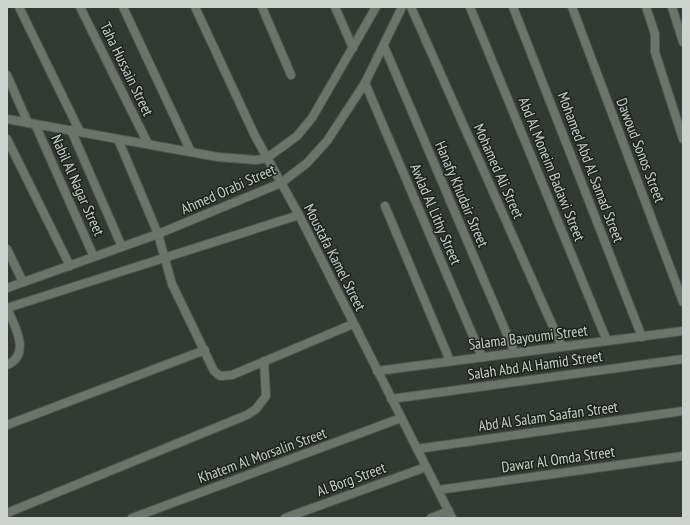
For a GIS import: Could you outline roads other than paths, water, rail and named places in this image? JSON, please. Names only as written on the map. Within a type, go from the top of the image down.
[{"type":"street","points":[[19,7],[80,132]]},
{"type":"street","name":"Taha Hussain Street","points":[[80,7],[148,144]]},
{"type":"street","points":[[123,7],[192,152]]},
{"type":"street","name":"Moustafa Kamel Street","points":[[195,7],[255,136],[299,215],[450,515]]},
{"type":"street","points":[[262,7],[291,75]]},
{"type":"street","points":[[335,7],[353,48]]},
{"type":"street","name":"Ahmed Orabi Street","points":[[7,119],[236,159],[256,160],[268,158],[297,136],[312,118],[376,7]]},
{"type":"street","name":"Ahmed Orabi Street","points":[[7,288],[158,234],[281,183],[315,156],[327,141],[365,83],[402,7]]},
{"type":"street","name":"Mohamed Ali Street","points":[[411,7],[562,347]]},
{"type":"street","name":"Abd Al Moneim Badawi Street","points":[[470,7],[607,341]]},
{"type":"street","name":"Mohamed Abd Al Samad Street","points":[[514,7],[642,336]]},
{"type":"street","name":"Dawoud Sonos Street","points":[[572,7],[683,302]]},
{"type":"street","points":[[646,7],[655,34],[654,52],[683,139]]},
{"type":"street","points":[[672,7],[683,42]]},
{"type":"street","name":"Hanafy Khudair Street","points":[[384,46],[515,353]]},
{"type":"street","name":"Nabil Al Nagar Street","points":[[7,75],[32,123],[94,257]]},
{"type":"street","name":"Awlad Al Lithy Street","points":[[365,83],[482,357]]},
{"type":"street","points":[[71,130],[122,247]]},
{"type":"street","points":[[7,139],[70,266]]},
{"type":"street","points":[[118,139],[158,234],[172,284],[214,371],[220,376],[232,375],[353,324]]},
{"type":"street","points":[[385,206],[450,361]]},
{"type":"street","points":[[7,365],[16,358],[20,348],[20,340],[7,308],[299,215]]},
{"type":"street","points":[[7,249],[23,282]]},
{"type":"street","name":"Salama Bayoumi Street","points":[[377,370],[683,331]]},
{"type":"street","points":[[7,425],[205,350]]},
{"type":"street","name":"Salah Abd Al Hamid Street","points":[[391,399],[683,359]]},
{"type":"street","points":[[7,513],[251,412],[262,403],[266,396],[264,361]]},
{"type":"street","name":"Abd Al Salam Saafan Street","points":[[417,449],[683,411]]},
{"type":"street","name":"Khatem Al Morsalin Street","points":[[132,518],[401,418]]},
{"type":"street","name":"Dawar Al Omda Street","points":[[438,490],[683,456]]},
{"type":"street","name":"Al Borg Street","points":[[285,518],[426,466]]},
{"type":"street","points":[[431,518],[450,515]]}]
